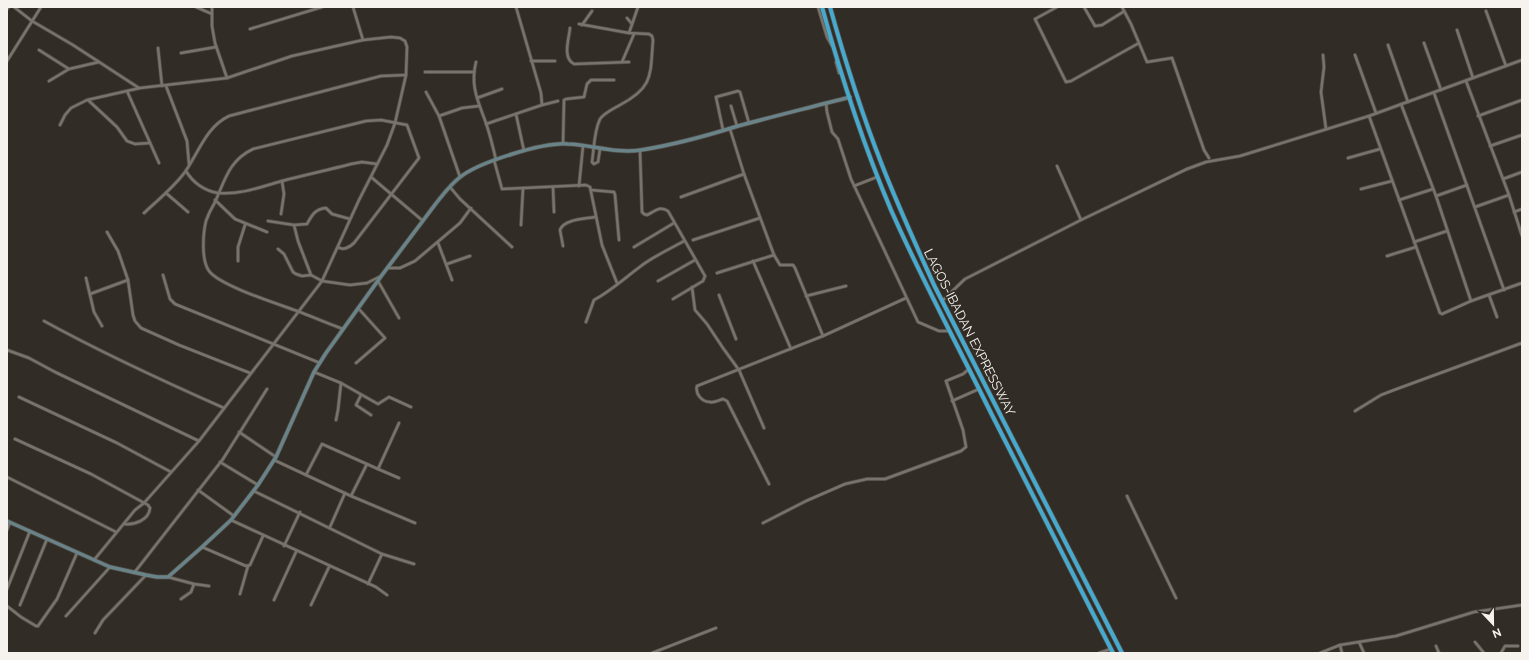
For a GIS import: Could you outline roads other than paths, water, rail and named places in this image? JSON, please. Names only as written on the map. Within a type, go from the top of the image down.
[{"type":"highway","name":"LAGOS-IBADAN EXPRESSWAY","points":[[822,7],[849,98],[890,208],[928,288],[1112,651]]},
{"type":"highway","name":"LAGOS-IBADAN EXPRESSWAY","points":[[830,7],[858,98],[882,167],[934,285],[1122,653]]},
{"type":"street","points":[[14,7],[32,21],[73,44],[140,88]]},
{"type":"street","points":[[7,61],[41,7]]},
{"type":"street","points":[[196,7],[212,14]]},
{"type":"street","points":[[212,7],[212,26],[216,47],[226,78]]},
{"type":"street","points":[[250,30],[322,7]]},
{"type":"street","points":[[353,7],[362,40]]},
{"type":"street","points":[[516,7],[542,105]]},
{"type":"street","points":[[629,33],[638,7]]},
{"type":"street","points":[[7,530],[8,521],[110,567],[146,576],[163,578],[168,576],[231,520],[258,485],[275,459],[314,372],[387,268],[450,187],[460,177],[495,160],[546,146],[564,144],[620,152],[640,150],[668,145],[849,98],[818,7]]},
{"type":"street","points":[[1057,7],[1035,19],[1066,82],[1071,81],[1139,43]]},
{"type":"street","points":[[1084,7],[1095,26],[1102,25],[1123,12]]},
{"type":"street","points":[[1122,7],[1147,62],[1172,58],[1204,150],[1209,158]]},
{"type":"street","points":[[592,11],[580,24],[634,34],[649,34],[652,36],[653,40],[649,81],[638,95],[610,110],[600,119],[597,127],[592,162],[594,164],[598,162],[600,149]]},
{"type":"street","points":[[1486,11],[1506,66]]},
{"type":"street","points":[[627,18],[632,24]]},
{"type":"street","points":[[570,28],[567,58],[569,62],[574,64],[630,62]]},
{"type":"street","points":[[1457,30],[1473,78]]},
{"type":"street","points":[[622,62],[634,34]]},
{"type":"street","points":[[60,125],[71,108],[87,100],[140,88],[226,78],[292,56],[362,40],[391,37],[400,38],[405,41],[407,47],[406,75],[395,124],[322,281],[199,441],[144,503],[135,510],[94,560]]},
{"type":"street","points":[[1424,43],[1441,90]]},
{"type":"street","points":[[1388,45],[1408,102]]},
{"type":"street","points":[[181,53],[216,47]]},
{"type":"street","points":[[158,48],[164,86],[187,141],[189,165]]},
{"type":"street","points":[[39,50],[69,68]]},
{"type":"street","points":[[1322,55],[1324,67],[1321,92],[1326,129]]},
{"type":"street","points":[[1356,55],[1376,113]]},
{"type":"street","points":[[943,300],[965,279],[1081,220],[1187,169],[1206,162],[1240,156],[1369,116],[1522,60]]},
{"type":"street","points":[[531,62],[555,61]]},
{"type":"street","points":[[49,81],[69,68],[100,62]]},
{"type":"street","points":[[476,62],[473,72],[474,91],[486,124],[502,189],[586,185],[590,187],[602,245],[617,283]]},
{"type":"street","points":[[425,72],[473,72]]},
{"type":"street","points":[[144,213],[166,193],[186,171],[215,125],[229,116],[381,76],[406,75]]},
{"type":"street","points":[[564,144],[564,100],[584,97],[587,84],[590,80],[614,80]]},
{"type":"street","points":[[1466,81],[1509,195],[1522,236]]},
{"type":"street","points":[[477,98],[502,89]]},
{"type":"street","points":[[127,91],[160,163]]},
{"type":"street","points":[[724,130],[716,97],[738,91],[740,92],[749,124]]},
{"type":"street","points":[[426,92],[439,116],[460,177]]},
{"type":"street","points":[[1434,93],[1504,290]]},
{"type":"street","points":[[87,100],[117,127],[127,141],[135,144],[150,142]]},
{"type":"street","points":[[1478,116],[1522,100]]},
{"type":"street","points":[[486,124],[558,101]]},
{"type":"street","points":[[826,103],[832,132],[838,139],[854,186],[918,322],[939,331],[950,331]]},
{"type":"street","points":[[1401,104],[1436,196],[1471,301]]},
{"type":"street","points":[[439,116],[462,108],[479,106]]},
{"type":"street","points":[[731,106],[737,127]]},
{"type":"street","points":[[516,114],[524,152]]},
{"type":"street","points":[[1369,116],[1440,313],[1442,314],[1448,312],[1471,301],[1522,283]]},
{"type":"street","points":[[338,247],[341,249],[346,248],[354,243],[419,158],[407,125],[395,124],[381,120],[366,121],[253,149],[244,153],[232,166],[222,182],[206,219],[204,237],[205,259],[209,272],[213,276],[255,296],[299,311],[343,330]]},
{"type":"street","points":[[730,129],[744,174],[774,255],[780,265],[793,265],[823,336]]},
{"type":"street","points":[[1490,146],[1522,135]]},
{"type":"street","points":[[579,186],[583,146]]},
{"type":"street","points":[[1348,158],[1380,149]]},
{"type":"street","points":[[640,150],[642,212],[647,215],[659,208],[664,208],[668,211],[705,279],[672,298]]},
{"type":"street","points":[[186,171],[193,181],[200,186],[218,193],[242,192],[351,164],[362,162],[377,164]]},
{"type":"street","points":[[1057,166],[1081,220]]},
{"type":"street","points":[[1503,179],[1522,172]]},
{"type":"street","points":[[681,197],[744,174]]},
{"type":"street","points":[[371,177],[423,221]]},
{"type":"street","points":[[854,186],[878,177]]},
{"type":"street","points":[[281,214],[284,194],[282,181]]},
{"type":"street","points":[[1361,189],[1392,181]]},
{"type":"street","points":[[1436,196],[1467,185]]},
{"type":"street","points":[[450,187],[460,199],[512,247]]},
{"type":"street","points":[[553,187],[554,212]]},
{"type":"street","points":[[522,225],[523,188]]},
{"type":"street","points":[[1399,200],[1433,189]]},
{"type":"street","points":[[591,190],[614,192],[619,240]]},
{"type":"street","points":[[166,193],[188,212]]},
{"type":"street","points":[[1475,206],[1509,195]]},
{"type":"street","points":[[215,200],[235,219],[268,232]]},
{"type":"street","points":[[268,221],[294,225],[307,224],[313,214],[322,208],[326,208],[332,214],[350,219]]},
{"type":"street","points":[[387,268],[400,268],[409,265],[438,243],[460,223],[471,208]]},
{"type":"street","points":[[1514,212],[1522,209]]},
{"type":"street","points":[[563,246],[560,230],[563,225],[568,222],[596,217]]},
{"type":"street","points":[[693,240],[760,218]]},
{"type":"street","points":[[634,247],[674,223]]},
{"type":"street","points":[[238,261],[238,247],[245,224]]},
{"type":"street","points":[[294,225],[298,241],[311,275]]},
{"type":"street","points":[[1414,242],[1447,230]]},
{"type":"street","points":[[107,232],[118,251],[128,280],[133,315],[135,321],[141,328],[178,345],[250,374]]},
{"type":"street","points":[[586,322],[594,300],[604,296],[617,283],[641,266],[684,240]]},
{"type":"street","points":[[438,243],[452,280]]},
{"type":"street","points":[[1387,256],[1416,247]]},
{"type":"street","points":[[278,249],[284,254],[293,272],[302,276],[311,275],[322,281],[350,285],[368,283],[382,275]]},
{"type":"street","points":[[717,273],[774,255]]},
{"type":"street","points":[[447,264],[470,256]]},
{"type":"street","points":[[658,281],[695,260]]},
{"type":"street","points":[[753,261],[791,348]]},
{"type":"street","points":[[163,275],[170,299],[175,304],[320,363]]},
{"type":"street","points":[[86,278],[94,312],[102,326]]},
{"type":"street","points":[[90,294],[128,280]]},
{"type":"street","points":[[378,281],[399,318]]},
{"type":"street","points":[[368,283],[373,287]]},
{"type":"street","points":[[806,296],[846,286]]},
{"type":"street","points":[[692,287],[695,310],[707,324],[739,370],[764,428]]},
{"type":"street","points":[[1489,294],[1497,317]]},
{"type":"street","points":[[719,295],[736,339]]},
{"type":"street","points":[[769,484],[727,401],[723,399],[711,403],[706,402],[701,399],[697,386],[823,336],[906,298]]},
{"type":"street","points":[[356,363],[385,338],[358,308]]},
{"type":"street","points":[[44,321],[86,344],[145,373],[224,408]]},
{"type":"street","points":[[1355,412],[1381,395],[1522,343]]},
{"type":"street","points":[[7,350],[30,358],[199,441]]},
{"type":"street","points":[[763,522],[845,484],[867,479],[885,479],[961,451],[966,447],[964,430],[952,401],[946,381],[963,374],[969,369]]},
{"type":"street","points":[[314,372],[341,383],[378,404],[389,397],[411,407]]},
{"type":"street","points":[[336,420],[341,383]]},
{"type":"street","points":[[952,401],[979,388]]},
{"type":"street","points":[[134,572],[220,462],[267,389]]},
{"type":"street","points":[[361,395],[356,405],[371,415]]},
{"type":"street","points":[[19,397],[117,443],[171,472]]},
{"type":"street","points":[[378,469],[399,423]]},
{"type":"street","points":[[239,432],[275,459],[351,496],[415,523]]},
{"type":"street","points":[[15,439],[91,474],[144,503],[150,508],[149,513],[136,524],[123,524]]},
{"type":"street","points":[[306,475],[322,444],[399,478]]},
{"type":"street","points":[[220,462],[258,485]]},
{"type":"street","points":[[351,496],[367,464]]},
{"type":"street","points":[[7,477],[116,532]]},
{"type":"street","points":[[198,490],[234,516]]},
{"type":"street","points":[[254,490],[382,554],[414,564]]},
{"type":"street","points":[[330,527],[345,493]]},
{"type":"street","points":[[1127,496],[1176,598]]},
{"type":"street","points":[[284,546],[300,512]]},
{"type":"street","points":[[231,520],[296,552],[368,584],[387,595]]},
{"type":"street","points":[[7,588],[9,579],[30,531]]},
{"type":"street","points":[[240,594],[248,566],[250,565],[263,536]]},
{"type":"street","points":[[20,605],[47,539]]},
{"type":"street","points":[[202,547],[244,566],[248,566]]},
{"type":"street","points":[[274,600],[296,552]]},
{"type":"street","points":[[7,606],[21,617],[38,626],[57,599],[77,553]]},
{"type":"street","points":[[368,584],[382,554]]},
{"type":"street","points":[[311,605],[329,566]]},
{"type":"street","points":[[66,616],[110,567]]},
{"type":"street","points":[[95,633],[103,620],[146,576]]},
{"type":"street","points":[[168,576],[194,584],[209,586]]},
{"type":"street","points":[[182,599],[191,592],[194,584]]},
{"type":"street","points":[[1320,653],[1340,645],[1396,636],[1474,612],[1522,605]]},
{"type":"street","points":[[652,653],[716,628]]},
{"type":"street","points":[[1359,642],[1364,653]]},
{"type":"street","points":[[1475,642],[1484,653]]},
{"type":"street","points":[[1340,645],[1342,653]]},
{"type":"street","points":[[1436,646],[1439,653]]},
{"type":"street","points":[[1501,653],[1505,646],[1518,646]]},
{"type":"street","points":[[662,649],[664,653]]},
{"type":"street","points":[[1099,653],[1112,651]]}]
